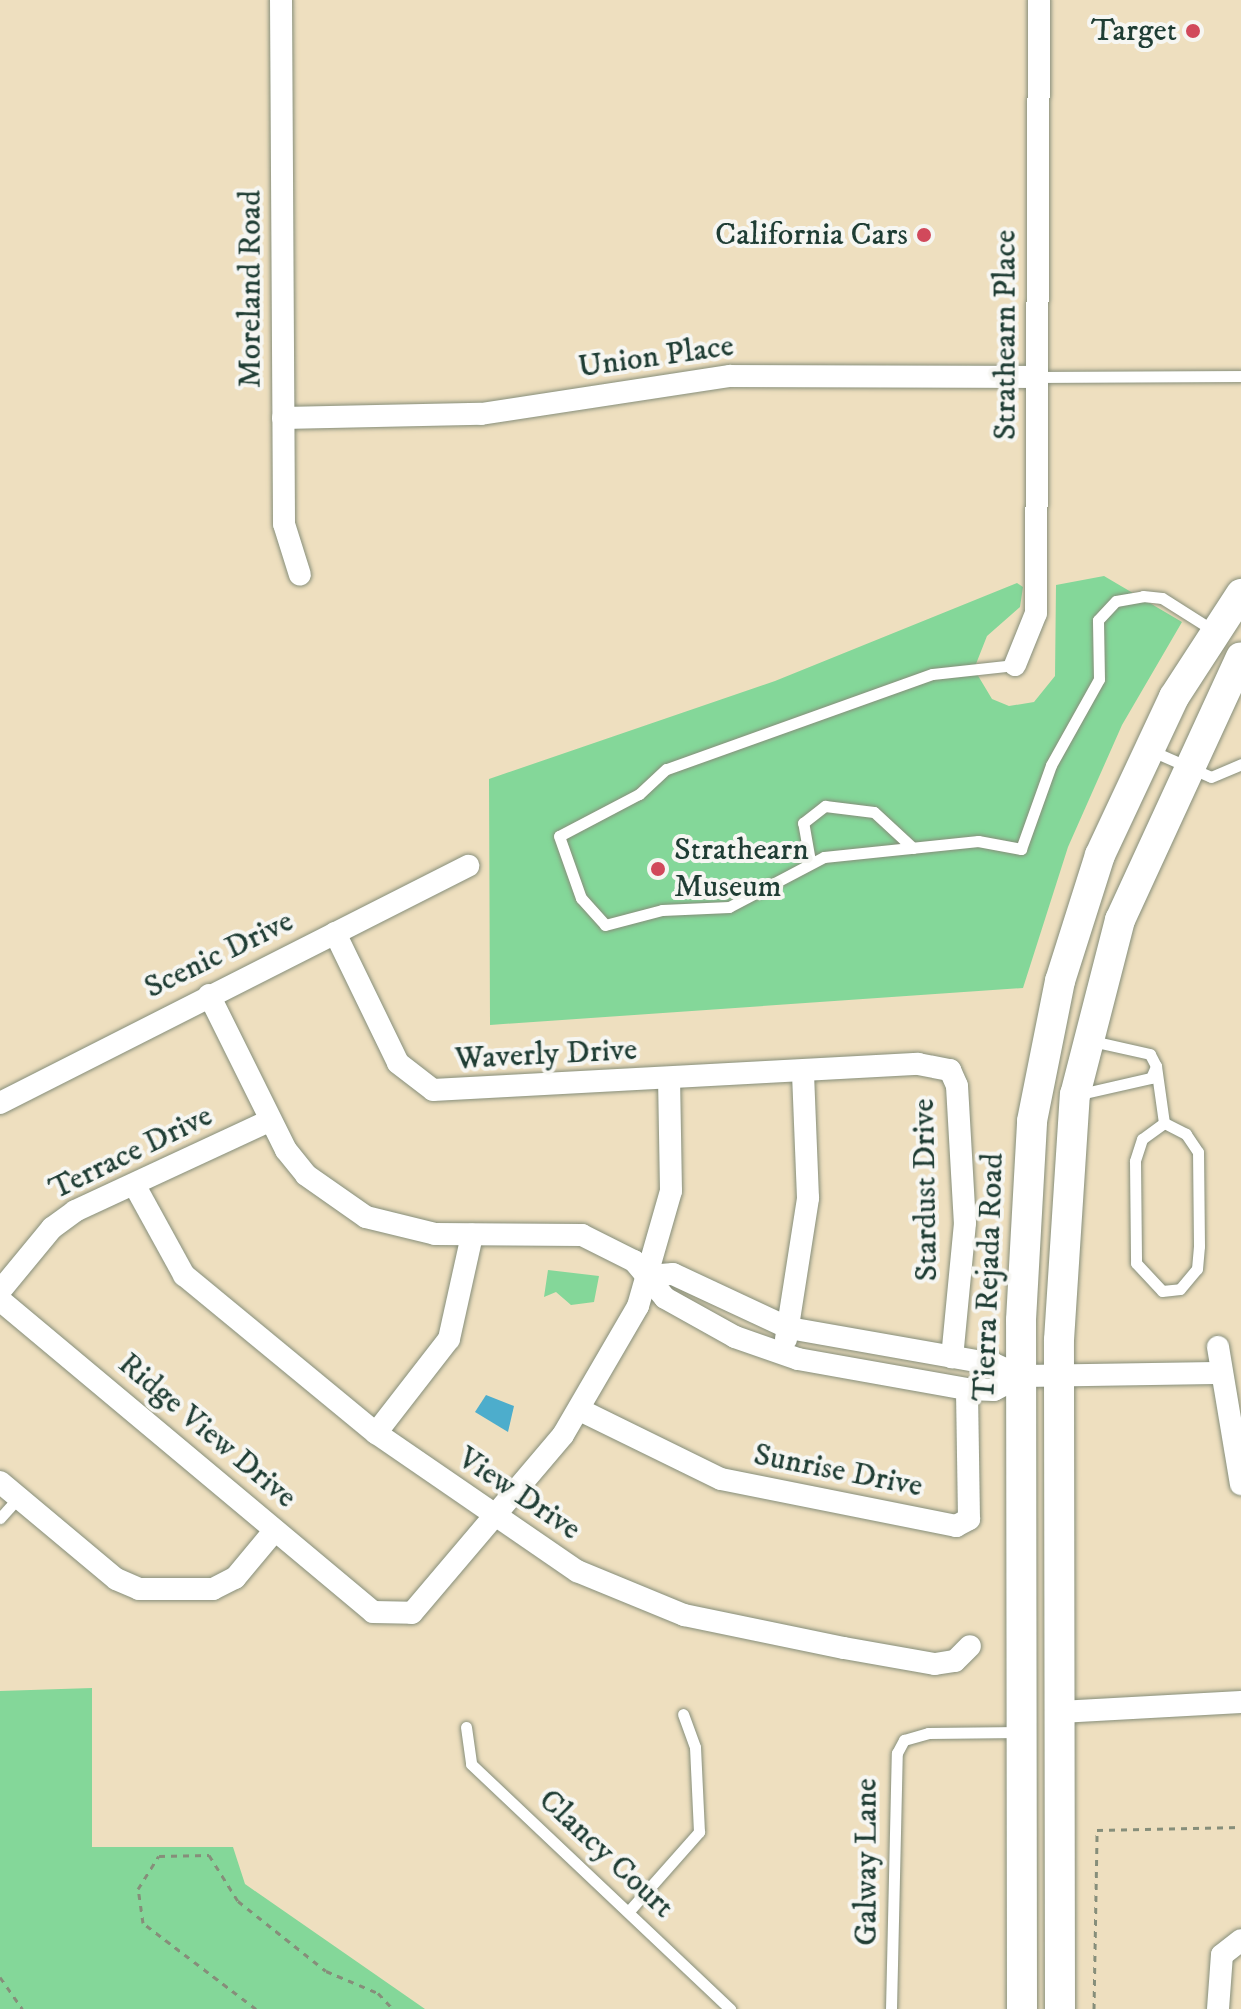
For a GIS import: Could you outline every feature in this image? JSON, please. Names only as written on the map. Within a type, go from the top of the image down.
[{"type":"main road","name":"Tierra Rejada Road","points":[[1022,2009],[1020,1376],[1023,1206],[1044,1048],[1076,921],[1148,749],[1214,632],[1241,594]]},
{"type":"main road","points":[[1060,2009],[1059,1375],[1075,1095],[1120,920],[1183,771],[1241,657]]},
{"type":"street","name":"Moreland Road","points":[[281,0],[284,524],[300,575]]},
{"type":"street","name":"Strathearn Place","points":[[1015,665],[1036,613],[1039,0]]},
{"type":"street","name":"Union Place","points":[[283,418],[481,414],[730,376],[1037,377]]},
{"type":"street","name":"Scenic Drive","points":[[0,1103],[468,866]]},
{"type":"street","name":"Waverly Drive","points":[[335,933],[398,1063],[433,1090],[669,1081],[918,1064],[950,1070]]},
{"type":"street","points":[[209,995],[269,1121],[306,1175],[366,1217],[472,1235],[582,1235],[649,1276],[665,1298],[782,1356],[967,1389],[994,1390],[1020,1376]]},
{"type":"street","name":"Stardust Drive","points":[[950,1070],[957,1086],[965,1223],[952,1357]]},
{"type":"street","points":[[782,1356],[808,1198],[803,1072]]},
{"type":"street","points":[[494,1519],[580,1410],[610,1364],[649,1276],[671,1191],[669,1081]]},
{"type":"street","name":"Terrace Drive","points":[[0,1291],[52,1228],[269,1121]]},
{"type":"street","name":"View Drive","points":[[135,1186],[184,1275],[376,1433],[494,1519],[577,1571],[684,1615],[935,1664],[955,1661],[970,1646]]},
{"type":"street","points":[[376,1433],[449,1339],[472,1235]]},
{"type":"street","points":[[649,1276],[673,1274],[789,1328],[952,1357],[1020,1376],[1220,1373]]},
{"type":"street","name":"Ridge View Drive","points":[[0,1300],[373,1612],[412,1613],[494,1519]]},
{"type":"street","points":[[1218,1347],[1241,1484]]},
{"type":"street","name":"Sunrise Drive","points":[[580,1410],[721,1479],[956,1526],[969,1519],[967,1389]]},
{"type":"street","points":[[0,1482],[116,1579],[139,1589],[213,1589],[235,1578],[275,1530]]},
{"type":"street","points":[[1060,1712],[1241,1702]]},
{"type":"street","points":[[1218,2009],[1222,1955],[1241,1940]]},
{"type":"lane","points":[[1037,377],[1241,376]]},
{"type":"lane","points":[[1015,665],[932,674],[868,693],[666,769],[639,794],[559,836],[581,898],[605,925],[662,910],[729,907],[810,861],[978,841],[1021,849],[1051,765],[1099,679],[1098,620],[1116,601],[1162,598],[1214,632]]},
{"type":"lane","points":[[1148,749],[1183,771],[1227,776],[1241,764]]},
{"type":"lane","points":[[810,861],[803,823],[825,806],[874,812],[913,848]]},
{"type":"lane","points":[[1087,1040],[1150,1054],[1156,1066],[1164,1123]]},
{"type":"lane","points":[[1075,1095],[1151,1078],[1156,1066]]},
{"type":"lane","points":[[1164,1123],[1186,1134],[1198,1152],[1199,1246],[1197,1269],[1180,1289],[1162,1291],[1136,1263],[1135,1161],[1142,1139],[1164,1123]]},
{"type":"lane","points":[[0,1518],[18,1498]]},
{"type":"lane","points":[[629,1911],[699,1832],[695,1747],[683,1714]]},
{"type":"lane","name":"Clancy Court","points":[[466,1727],[471,1764],[730,2009]]},
{"type":"lane","name":"Galway Lane","points":[[891,2009],[897,1753],[904,1740],[928,1733],[1022,1732]]},
{"type":"path","points":[[1094,2009],[1097,1830],[1241,1827]]},
{"type":"path","points":[[256,2009],[143,1923],[138,1889],[159,1856],[209,1855],[238,1901],[326,1971],[366,1986],[393,2009]]},
{"type":"path","points":[[0,1977],[22,2009]]},
{"type":"green space","points":[[1104,576],[1182,622],[1122,725],[1068,847],[1023,988],[490,1025],[489,779],[775,681],[1017,583],[1023,587],[1020,607],[987,636],[974,669],[992,699],[1009,706],[1034,702],[1055,676],[1056,585]]},
{"type":"green space","points":[[548,1270],[599,1276],[594,1302],[571,1305],[556,1292],[544,1297]]},
{"type":"green space","points":[[92,1688],[92,1847],[233,1847],[245,1884],[425,2009],[0,2009],[0,1691]]},
{"type":"water","points":[[486,1395],[514,1406],[508,1432],[475,1412]]},
{"type":"place","name":"Target","points":[[1193,31]]},
{"type":"place","name":"California Cars","points":[[924,235]]},
{"type":"place","name":"Strathearn Museum","points":[[658,869]]}]
